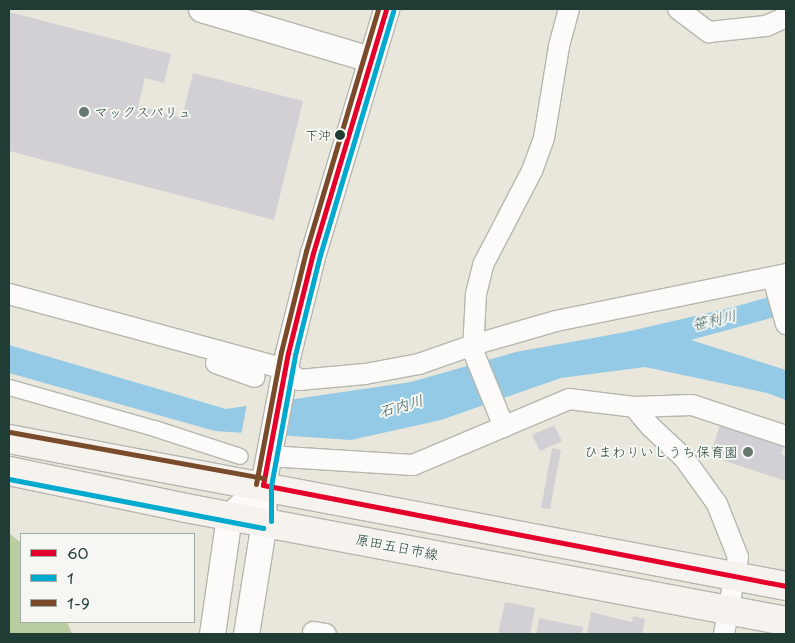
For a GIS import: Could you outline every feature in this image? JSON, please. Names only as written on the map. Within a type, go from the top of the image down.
[{"type":"main road","points":[[9,439],[263,485],[786,586]]},
{"type":"main road","name":"原田五日市線","points":[[9,471],[229,516],[264,521],[726,622],[786,622]]},
{"type":"street","points":[[201,9],[370,59]]},
{"type":"street","points":[[246,634],[264,521],[263,485],[284,376],[312,253],[386,9]]},
{"type":"street","points":[[501,420],[473,348],[476,294],[483,264],[532,171],[544,138],[559,46],[569,9]]},
{"type":"street","points":[[678,9],[708,32],[766,26],[786,17]]},
{"type":"street","points":[[9,294],[299,380],[364,374],[419,364],[582,315],[778,279],[786,324]]},
{"type":"street","points":[[214,362],[255,377]]},
{"type":"street","points":[[9,387],[154,428],[240,456]]},
{"type":"street","points":[[269,452],[413,465],[501,420],[570,399],[634,407],[692,405],[786,436]]},
{"type":"street","points":[[634,407],[651,427],[684,458],[717,504],[738,556],[736,576],[726,622]]},
{"type":"street","points":[[212,634],[229,516],[263,485]]},
{"type":"green space","points":[[9,533],[20,542],[20,623],[67,623],[72,634],[9,634]]},
{"type":"water","points":[[786,292],[786,314],[691,340],[786,370],[786,400],[767,393],[645,367],[561,378],[441,420],[351,440],[215,431],[9,373],[9,345],[226,409],[411,382],[516,352],[626,332],[734,307]]},
{"type":"pier","points":[[292,397],[284,438],[241,435],[247,404]]},
{"type":"building","name":"マックスバリュ","points":[[9,12],[171,54],[164,83],[145,78],[138,106],[182,118],[193,73],[303,101],[274,220],[9,151]]},
{"type":"building","points":[[554,425],[562,441],[540,451],[532,435]]},
{"type":"building","points":[[720,425],[784,445],[781,454],[786,456],[786,481],[725,461],[727,455],[712,450]]},
{"type":"building","points":[[552,448],[561,450],[550,509],[541,508]]},
{"type":"building","points":[[505,602],[535,608],[530,634],[498,634]]},
{"type":"building","points":[[591,612],[632,622],[633,616],[645,619],[642,634],[587,634]]},
{"type":"building","points":[[539,618],[583,627],[582,634],[536,634]]},
{"type":"transit line","name":"1-9","points":[[256,484],[281,352],[306,251],[378,9]]},
{"type":"transit line","name":"60","points":[[263,485],[288,353],[313,253],[386,9]]},
{"type":"transit line","name":"1","points":[[271,521],[271,486],[295,355],[320,255],[393,11]]},
{"type":"transit line","name":"1-9","points":[[10,432],[264,478]]},
{"type":"transit line","name":"1","points":[[9,479],[263,528]]},
{"type":"transit line","name":"60","points":[[263,485],[786,586]]},
{"type":"place","name":"マックスバリュ","points":[[84,112]]},
{"type":"place","name":"下沖","points":[[340,135]]},
{"type":"place","name":"ひまわりいしうち保育園","points":[[748,452]]},
{"type":"water label","name":"笹利川","points":[[714,319]]},
{"type":"water label","name":"石内川","points":[[401,405]]}]
